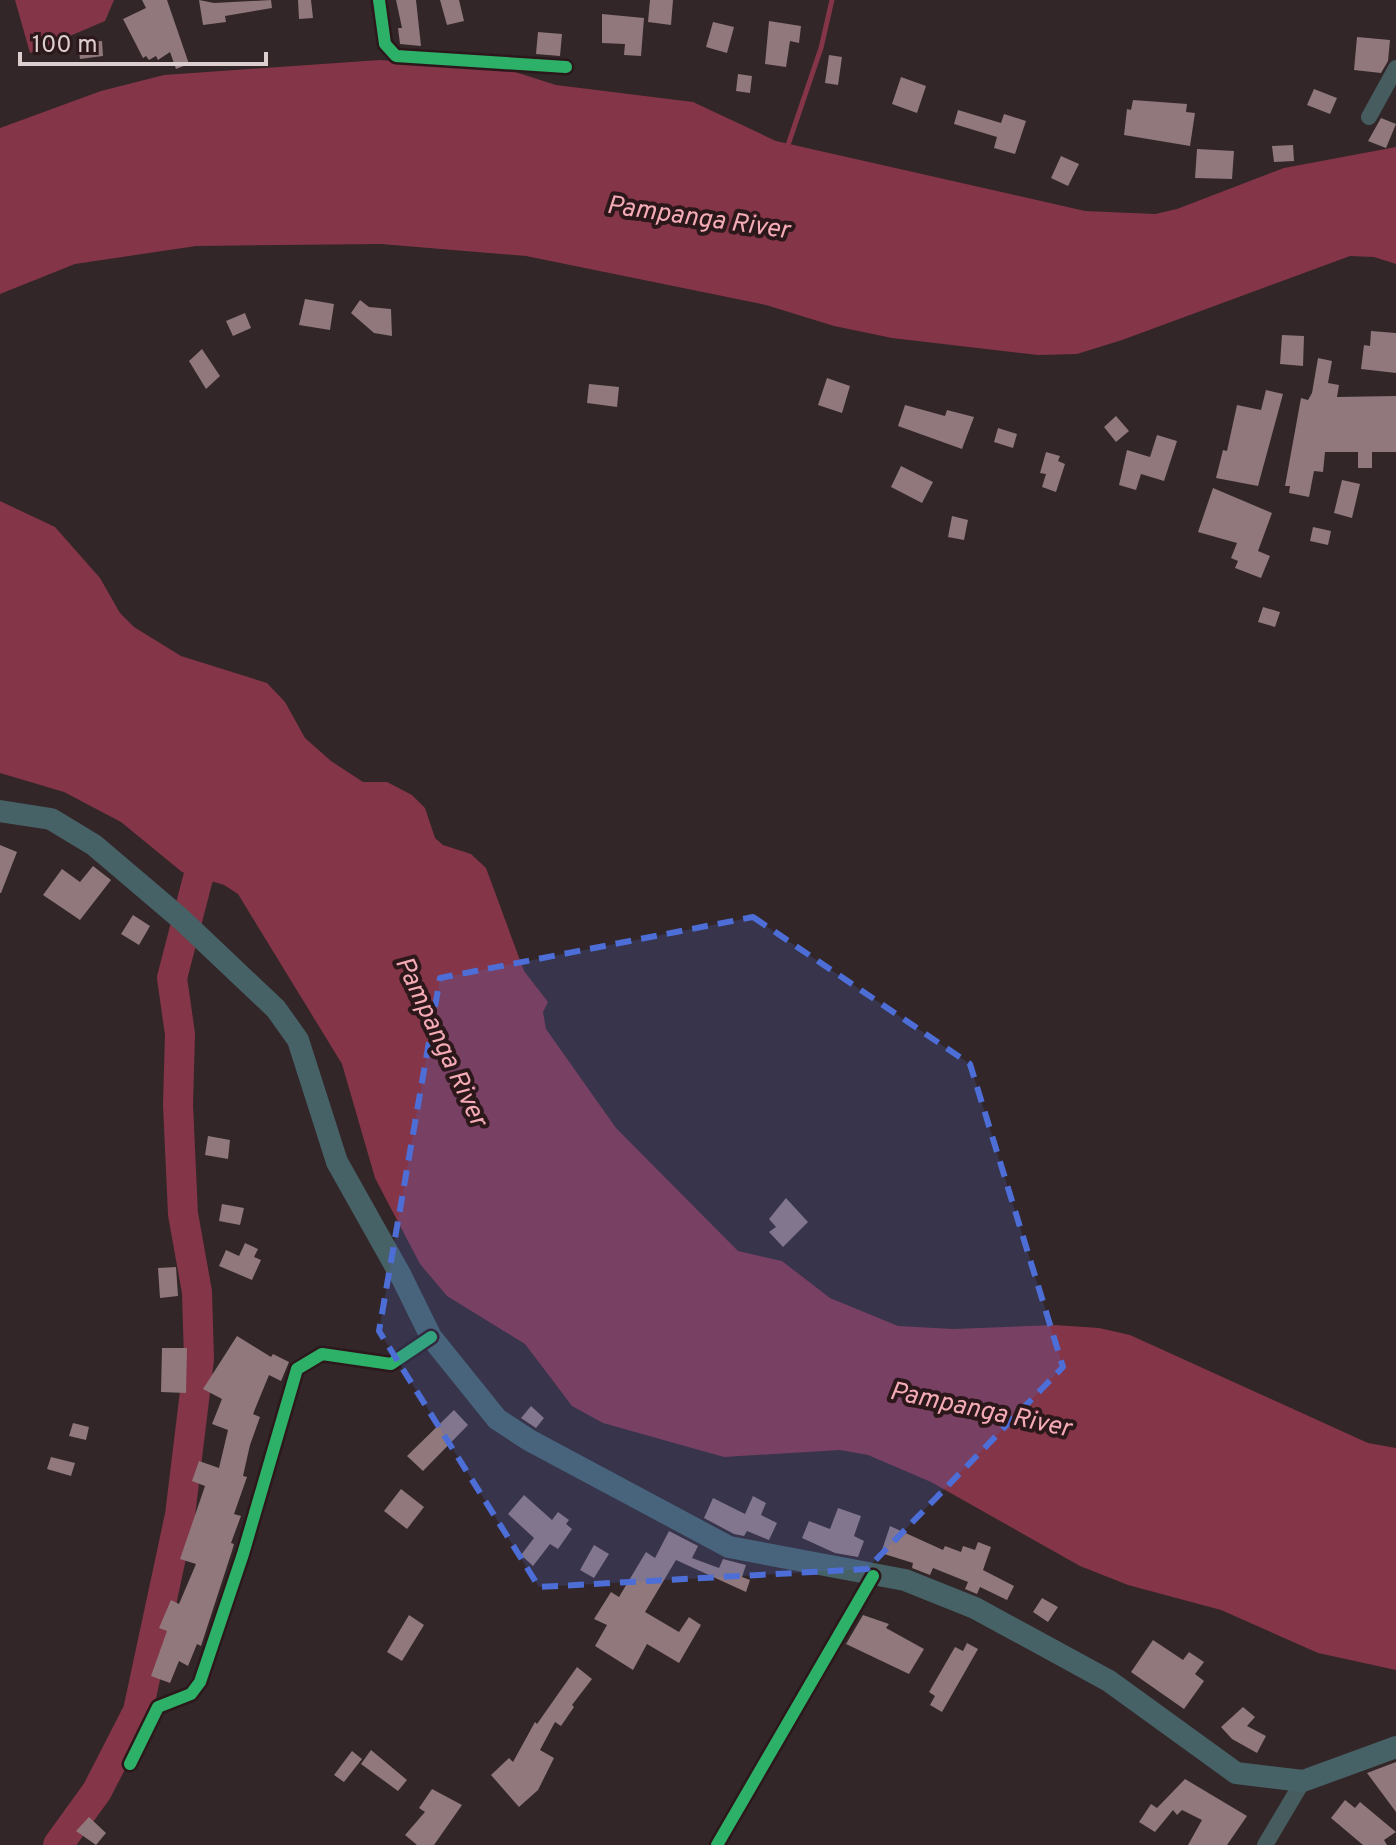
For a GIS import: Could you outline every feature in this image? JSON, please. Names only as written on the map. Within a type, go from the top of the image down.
[{"type":"main road","points":[[0,811],[51,819],[94,845],[187,925],[276,1009],[298,1040],[337,1162],[431,1337],[497,1419],[529,1440],[729,1547],[905,1580],[975,1608],[1109,1681],[1236,1773],[1303,1781],[1396,1747]]},
{"type":"street","points":[[379,0],[385,44],[396,56],[566,67]]},
{"type":"street","points":[[1369,117],[1396,68]]},
{"type":"street","points":[[1387,89],[1396,105]]},
{"type":"street","points":[[130,1764],[158,1707],[191,1694],[200,1682],[243,1554],[297,1369],[322,1354],[391,1364],[431,1337]]},
{"type":"street","points":[[717,1845],[873,1576]]},
{"type":"street","points":[[1265,1845],[1303,1781]]},
{"type":"highlighted area","points":[[753,917],[970,1064],[1063,1367],[867,1569],[539,1587],[379,1331],[440,978]]},
{"type":"water","points":[[15,0],[114,0],[105,21],[30,53]]},
{"type":"water","name":"Pampanga River","points":[[380,60],[512,71],[556,85],[693,102],[776,141],[1085,211],[1155,214],[1177,209],[1284,168],[1396,147],[1396,264],[1374,257],[1350,256],[1122,340],[1077,354],[1038,355],[892,338],[834,326],[766,305],[526,256],[381,244],[196,246],[75,264],[0,294],[0,128],[101,91],[164,75]]},
{"type":"water","name":"Pampanga River","points":[[0,501],[55,527],[100,578],[120,613],[134,627],[181,656],[267,683],[285,702],[305,738],[331,761],[363,782],[387,782],[412,795],[425,808],[435,838],[443,845],[471,854],[486,868],[524,971],[548,1002],[543,1012],[546,1029],[616,1128],[738,1251],[782,1261],[830,1298],[898,1326],[953,1329],[1054,1325],[1099,1328],[1130,1335],[1368,1443],[1396,1448],[1396,1670],[1318,1653],[1221,1610],[1128,1585],[1080,1566],[931,1482],[868,1455],[840,1450],[724,1457],[603,1423],[572,1406],[525,1344],[447,1296],[420,1264],[375,1178],[342,1064],[238,894],[224,885],[182,872],[121,822],[64,792],[0,773]]},
{"type":"building","points":[[142,0],[167,0],[189,64],[176,69],[170,52],[158,60],[156,56],[149,60],[146,56],[143,58],[123,19],[146,8]]},
{"type":"building","points":[[199,0],[214,3],[271,0],[272,8],[225,16],[226,22],[203,25]]},
{"type":"building","points":[[298,0],[311,0],[313,18],[299,19]]},
{"type":"building","points":[[396,0],[416,0],[421,46],[400,44],[398,28],[402,28]]},
{"type":"building","points":[[440,0],[459,0],[464,21],[447,25]]},
{"type":"building","points":[[650,0],[673,0],[671,25],[648,22]]},
{"type":"building","points":[[602,14],[644,18],[641,56],[624,55],[625,44],[602,43]]},
{"type":"building","points":[[769,21],[801,26],[799,43],[790,41],[786,67],[765,64]]},
{"type":"building","points":[[713,22],[734,27],[727,53],[706,47]]},
{"type":"building","points":[[538,32],[562,34],[560,56],[536,54]]},
{"type":"building","points":[[1357,37],[1390,40],[1388,61],[1381,73],[1354,70]]},
{"type":"building","points":[[102,41],[103,56],[80,59],[78,43]]},
{"type":"building","points":[[829,55],[842,57],[838,85],[825,83]]},
{"type":"building","points":[[738,74],[752,76],[750,93],[736,91]]},
{"type":"building","points":[[901,77],[926,86],[917,113],[892,104]]},
{"type":"building","points":[[1314,89],[1337,98],[1330,114],[1307,105]]},
{"type":"building","points":[[1133,100],[1187,104],[1186,112],[1195,113],[1190,146],[1124,135],[1127,109],[1131,110]]},
{"type":"building","points":[[958,110],[1001,123],[1004,114],[1026,121],[1015,154],[994,148],[997,137],[954,124]]},
{"type":"building","points":[[1381,118],[1396,124],[1386,148],[1368,141]]},
{"type":"building","points":[[1293,145],[1294,161],[1274,162],[1272,146]]},
{"type":"building","points":[[1197,149],[1234,151],[1232,179],[1195,178]]},
{"type":"building","points":[[1061,156],[1079,164],[1068,186],[1051,178]]},
{"type":"building","points":[[305,299],[334,304],[330,330],[299,325]]},
{"type":"building","points":[[360,300],[369,307],[391,309],[392,336],[374,333],[351,313]]},
{"type":"building","points":[[245,313],[251,328],[233,336],[226,321]]},
{"type":"building","points":[[1371,331],[1396,333],[1396,373],[1361,369],[1364,345],[1370,346]]},
{"type":"building","points":[[1282,335],[1304,336],[1303,366],[1280,364]]},
{"type":"building","points":[[202,349],[220,376],[206,389],[189,361]]},
{"type":"building","points":[[1318,358],[1332,361],[1328,383],[1339,385],[1337,397],[1396,396],[1396,452],[1372,452],[1372,468],[1358,468],[1358,452],[1325,452],[1323,472],[1314,471],[1309,497],[1289,493],[1290,486],[1285,486],[1301,398],[1308,400],[1312,393]]},
{"type":"building","points":[[827,378],[850,386],[842,413],[818,405]]},
{"type":"building","points":[[589,384],[619,387],[617,407],[587,403]]},
{"type":"building","points":[[1266,390],[1283,394],[1258,486],[1216,478],[1223,450],[1227,451],[1237,405],[1261,410]]},
{"type":"building","points":[[905,405],[945,416],[947,410],[974,417],[962,449],[898,426]]},
{"type":"building","points":[[1116,416],[1129,431],[1116,442],[1104,427]]},
{"type":"building","points":[[998,428],[1017,434],[1013,448],[994,442]]},
{"type":"building","points":[[1157,435],[1177,441],[1164,481],[1141,474],[1136,490],[1119,485],[1127,450],[1150,457]]},
{"type":"building","points":[[1046,452],[1060,456],[1058,461],[1065,464],[1056,492],[1042,487],[1046,474],[1040,473]]},
{"type":"building","points":[[901,466],[933,482],[922,503],[891,487]]},
{"type":"building","points":[[1342,480],[1360,484],[1352,518],[1334,513]]},
{"type":"building","points":[[1213,488],[1272,513],[1258,551],[1270,556],[1261,578],[1235,568],[1238,561],[1231,558],[1237,543],[1198,532]]},
{"type":"building","points":[[952,516],[968,520],[964,540],[948,537]]},
{"type":"building","points":[[1313,527],[1331,531],[1328,545],[1310,541]]},
{"type":"building","points":[[1263,607],[1280,612],[1275,627],[1258,622]]},
{"type":"building","points":[[0,845],[17,852],[1,893],[0,893]]},
{"type":"building","points":[[93,866],[111,880],[80,920],[43,895],[62,869],[80,882]]},
{"type":"building","points":[[133,915],[150,926],[139,945],[121,934]]},
{"type":"building","points":[[208,1136],[230,1140],[228,1159],[205,1155]]},
{"type":"building","points":[[786,1198],[808,1222],[783,1247],[769,1232],[776,1227],[769,1219]]},
{"type":"building","points":[[222,1204],[244,1208],[240,1225],[219,1221]]},
{"type":"building","points":[[245,1243],[258,1249],[254,1257],[261,1260],[252,1280],[219,1266],[226,1250],[239,1256]]},
{"type":"building","points":[[176,1267],[178,1296],[160,1298],[158,1268]]},
{"type":"building","points":[[237,1336],[271,1357],[273,1354],[289,1362],[281,1381],[269,1375],[253,1414],[260,1417],[243,1476],[247,1477],[234,1514],[241,1516],[201,1646],[197,1644],[188,1666],[179,1661],[170,1683],[151,1676],[167,1631],[159,1628],[171,1600],[179,1604],[196,1564],[180,1559],[205,1486],[192,1481],[199,1461],[219,1468],[228,1430],[212,1424],[222,1399],[203,1389]]},
{"type":"building","points":[[162,1348],[187,1348],[186,1393],[161,1392]]},
{"type":"building","points":[[531,1406],[544,1418],[536,1428],[521,1418]]},
{"type":"building","points":[[454,1410],[468,1425],[423,1471],[407,1456]]},
{"type":"building","points":[[73,1423],[89,1427],[86,1440],[69,1436]]},
{"type":"building","points":[[51,1457],[75,1463],[71,1476],[47,1469]]},
{"type":"building","points":[[401,1489],[424,1507],[407,1529],[384,1511]]},
{"type":"building","points":[[524,1495],[552,1520],[558,1512],[569,1520],[566,1524],[572,1529],[558,1549],[550,1544],[533,1566],[521,1555],[534,1538],[508,1514]]},
{"type":"building","points":[[753,1496],[766,1503],[761,1515],[777,1523],[769,1540],[747,1531],[744,1536],[734,1534],[704,1518],[713,1498],[745,1514]]},
{"type":"building","points":[[838,1508],[861,1516],[854,1536],[864,1541],[858,1557],[835,1553],[802,1538],[809,1521],[830,1529]]},
{"type":"building","points":[[890,1526],[943,1550],[945,1546],[961,1552],[963,1546],[975,1550],[978,1542],[991,1547],[983,1570],[1014,1586],[1007,1600],[980,1587],[977,1594],[965,1589],[968,1582],[933,1568],[930,1575],[912,1568],[913,1563],[881,1553]]},
{"type":"building","points":[[669,1531],[698,1546],[692,1558],[719,1568],[723,1559],[746,1565],[742,1577],[750,1580],[746,1592],[676,1560],[645,1612],[679,1632],[689,1617],[701,1625],[679,1663],[647,1644],[633,1670],[595,1646],[607,1625],[594,1619],[611,1592],[619,1597],[646,1552],[655,1558]]},
{"type":"building","points":[[594,1545],[609,1554],[594,1578],[580,1570]]},
{"type":"building","points":[[1042,1598],[1058,1607],[1048,1622],[1033,1612]]},
{"type":"building","points":[[409,1615],[424,1625],[402,1661],[387,1652]]},
{"type":"building","points":[[863,1615],[889,1624],[886,1628],[924,1649],[909,1674],[846,1644]]},
{"type":"building","points":[[1153,1640],[1183,1660],[1189,1652],[1204,1662],[1195,1674],[1204,1681],[1184,1709],[1131,1672]]},
{"type":"building","points":[[967,1643],[978,1649],[942,1712],[930,1705],[935,1696],[929,1692],[955,1647],[963,1651]]},
{"type":"building","points":[[577,1667],[592,1679],[561,1726],[555,1722],[540,1750],[554,1758],[538,1790],[519,1807],[491,1775],[509,1758],[513,1762],[535,1722],[537,1724]]},
{"type":"building","points":[[1243,1707],[1255,1717],[1247,1726],[1266,1736],[1257,1753],[1232,1739],[1221,1727]]},
{"type":"building","points":[[371,1750],[407,1780],[398,1791],[361,1764]]},
{"type":"building","points":[[352,1751],[362,1759],[344,1782],[334,1775]]},
{"type":"building","points":[[1396,1762],[1396,1812],[1367,1773]]},
{"type":"building","points":[[1185,1779],[1247,1816],[1227,1845],[1188,1845],[1202,1820],[1182,1810],[1177,1815],[1173,1810],[1155,1832],[1139,1822],[1151,1804],[1157,1808]]},
{"type":"building","points":[[432,1789],[462,1805],[434,1845],[417,1845],[405,1835],[425,1812],[419,1808]]},
{"type":"building","points":[[1345,1800],[1355,1808],[1360,1802],[1396,1832],[1384,1840],[1387,1845],[1363,1845],[1331,1818]]},
{"type":"building","points":[[89,1817],[106,1833],[96,1845],[76,1831]]},
{"type":"waterway","points":[[787,148],[821,48],[832,0]]},
{"type":"waterway","points":[[58,1845],[97,1791],[138,1711],[180,1515],[199,1359],[197,1292],[183,1214],[178,1105],[180,1034],[172,978],[198,878],[217,844]]},
{"type":"cycle path","points":[[379,0],[385,44],[396,56],[566,67]]},
{"type":"cycle path","points":[[130,1764],[158,1707],[191,1694],[200,1682],[243,1554],[297,1369],[322,1354],[391,1364],[431,1337]]},
{"type":"cycle path","points":[[717,1845],[873,1576]]}]
